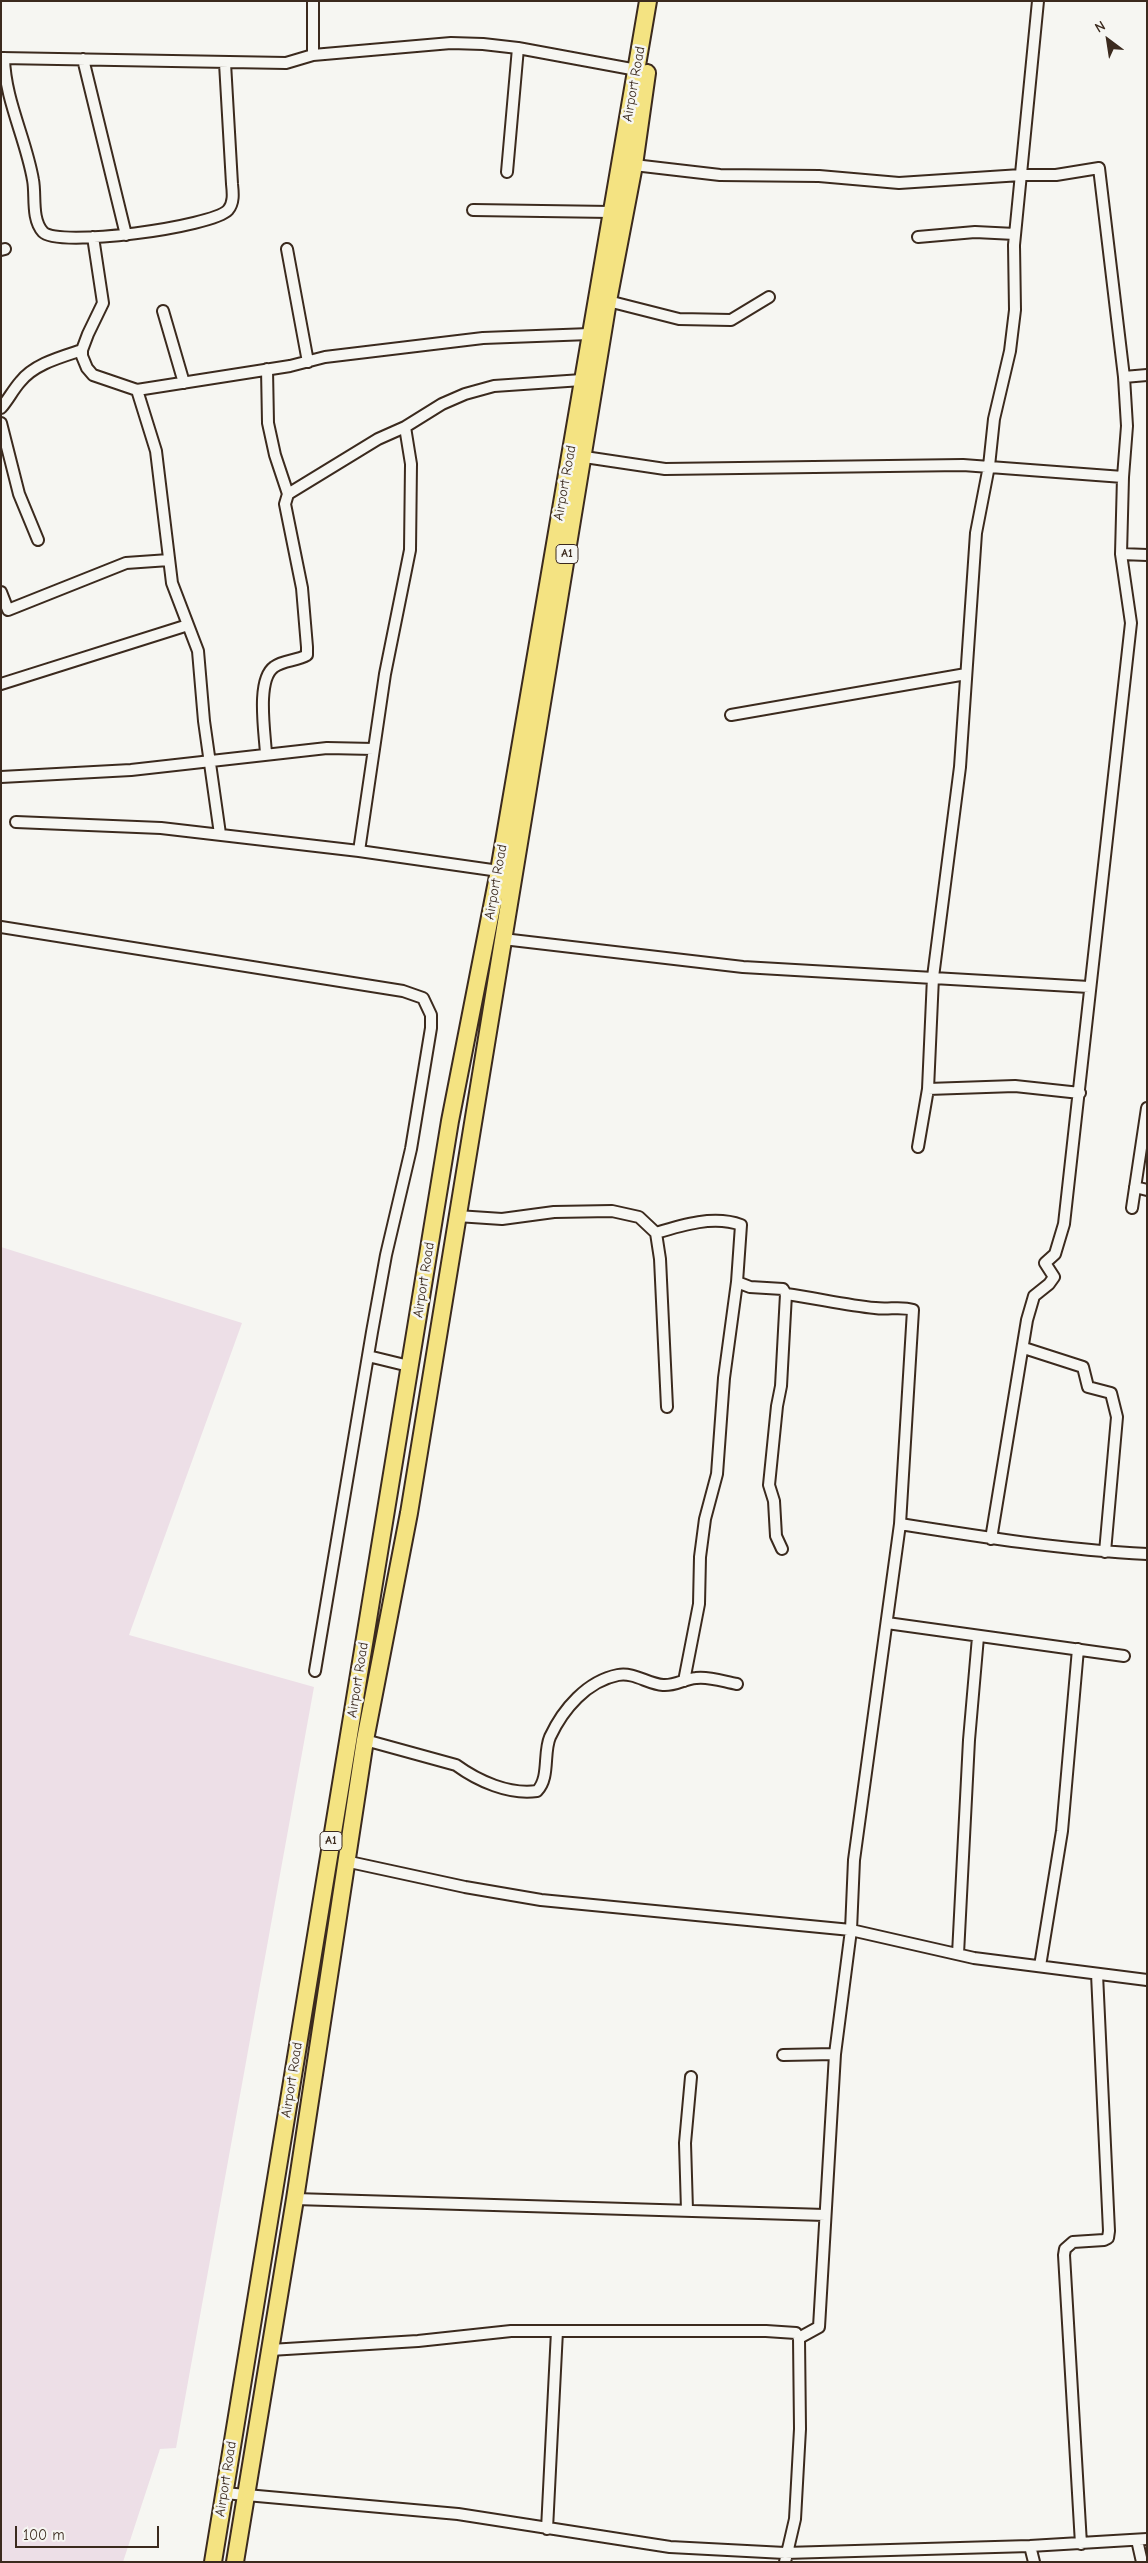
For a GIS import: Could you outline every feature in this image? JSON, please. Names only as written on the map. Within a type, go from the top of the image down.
[{"type":"highway","name":"Airport Road","points":[[235,2562],[295,2199],[365,1740],[409,1513],[503,939],[576,455],[582,380],[648,1]]},
{"type":"highway","name":"Airport Road","points":[[212,2562],[450,1121],[499,871],[576,455],[634,165],[651,44],[660,1]]},
{"type":"street","points":[[313,1],[313,55]]},
{"type":"street","points":[[918,1148],[928,1089],[933,977],[960,767],[976,533],[989,466],[994,419],[1010,351],[1015,310],[1015,234],[1038,1]]},
{"type":"street","points":[[225,63],[233,191],[229,208],[215,215],[166,229],[126,235],[93,237],[49,236],[42,231],[35,207],[30,165],[4,78],[3,58],[286,63],[313,55],[451,43],[518,48],[637,70]]},
{"type":"street","points":[[507,172],[518,48]]},
{"type":"street","points":[[83,59],[126,235]]},
{"type":"street","points":[[634,165],[720,176],[819,176],[899,183],[1021,175],[1056,175],[1099,168],[1124,377],[1127,426],[1123,477],[1122,554],[1131,623],[1064,1224],[1056,1254],[1045,1263],[1054,1277],[1049,1284],[1034,1296],[1027,1320],[1024,1348],[991,1539]]},
{"type":"street","points":[[474,210],[611,212]]},
{"type":"street","points":[[918,237],[975,232],[1015,234]]},
{"type":"street","points":[[93,237],[103,303],[82,350],[86,368],[94,375],[137,390],[267,370],[325,357],[483,338],[590,334]]},
{"type":"street","points":[[287,249],[308,362]]},
{"type":"street","points":[[608,301],[679,319],[731,320],[769,296]]},
{"type":"street","points":[[162,311],[184,383]]},
{"type":"street","points":[[1,408],[21,380],[34,370],[53,359],[82,350]]},
{"type":"street","points":[[266,754],[263,688],[266,674],[275,666],[307,655],[302,588],[285,504],[288,494],[275,455],[268,423],[267,370]]},
{"type":"street","points":[[1124,377],[1147,376]]},
{"type":"street","points":[[288,494],[378,439],[405,427],[442,404],[472,392],[494,386],[582,380]]},
{"type":"street","points":[[137,390],[156,451],[172,583],[198,651],[204,720],[220,834]]},
{"type":"street","points":[[1,423],[19,494],[38,540]]},
{"type":"street","points":[[359,851],[385,674],[410,550],[411,464],[405,427]]},
{"type":"street","points":[[576,455],[664,469],[989,466],[1123,477]]},
{"type":"street","points":[[1122,554],[1147,555]]},
{"type":"street","points":[[1,592],[8,610],[126,563],[169,560]]},
{"type":"street","points":[[1,684],[188,626]]},
{"type":"street","points":[[731,715],[966,674]]},
{"type":"street","points":[[1,777],[130,770],[327,748],[374,750]]},
{"type":"street","points":[[16,822],[161,828],[359,851],[499,871]]},
{"type":"street","points":[[1,927],[403,991],[423,998],[431,1015],[431,1028],[411,1149],[386,1255],[315,1670]]},
{"type":"street","points":[[503,939],[743,967],[1089,987]]},
{"type":"street","points":[[928,1089],[1015,1086],[1080,1093]]},
{"type":"street","points":[[1132,1208],[1144,1143],[1147,1108]]},
{"type":"street","points":[[1135,1187],[1147,1190]]},
{"type":"street","points":[[458,1216],[502,1219],[554,1212],[612,1211],[639,1217],[656,1233],[660,1259],[667,1407]]},
{"type":"street","points":[[656,1233],[700,1223],[728,1221],[741,1225],[737,1282],[724,1378],[717,1474],[705,1519],[700,1557],[699,1604],[684,1681]]},
{"type":"street","points":[[737,1282],[750,1287],[783,1289],[786,1294],[782,1386],[777,1406],[769,1485],[774,1501],[776,1536],[782,1550]]},
{"type":"street","points":[[786,1294],[861,1307],[888,1310],[905,1307],[913,1310],[900,1524],[854,1860],[851,1930],[835,2054],[819,2327],[799,2338]]},
{"type":"street","points":[[1024,1348],[1083,1367],[1088,1387],[1110,1393],[1117,1417],[1105,1552]]},
{"type":"street","points":[[368,1356],[409,1366]]},
{"type":"street","points":[[900,1524],[991,1539],[1105,1552],[1147,1554]]},
{"type":"street","points":[[887,1623],[910,1624],[978,1637],[1124,1656]]},
{"type":"street","points":[[958,1954],[969,1740],[978,1637]]},
{"type":"street","points":[[1040,1966],[1062,1831],[1078,1649]]},
{"type":"street","points":[[365,1740],[456,1764],[468,1773],[498,1787],[530,1792],[537,1791],[542,1786],[547,1744],[552,1733],[570,1704],[589,1688],[619,1675],[641,1678],[662,1685],[696,1678],[737,1684]]},
{"type":"street","points":[[346,1861],[466,1887],[541,1900],[851,1930],[958,1954],[1097,1974],[1146,1978]]},
{"type":"street","points":[[1082,2544],[1064,2255],[1065,2249],[1073,2242],[1104,2240],[1108,2238],[1109,2231],[1097,1974]]},
{"type":"street","points":[[783,2055],[835,2054]]},
{"type":"street","points":[[687,2210],[685,2143],[692,2077]]},
{"type":"street","points":[[295,2199],[825,2215]]},
{"type":"street","points":[[547,2529],[557,2330]]},
{"type":"street","points":[[270,2350],[418,2341],[511,2331],[796,2332],[799,2338],[800,2429],[795,2519],[785,2557]]},
{"type":"street","points":[[224,2493],[458,2514],[670,2547],[785,2557],[1142,2540],[1142,2562]]},
{"type":"street","points":[[1030,2546],[1034,2562]]},
{"type":"shaded area","points":[[1,1247],[242,1323],[129,1635],[314,1687],[176,2448],[160,2449],[123,2562],[1,2562]]}]
